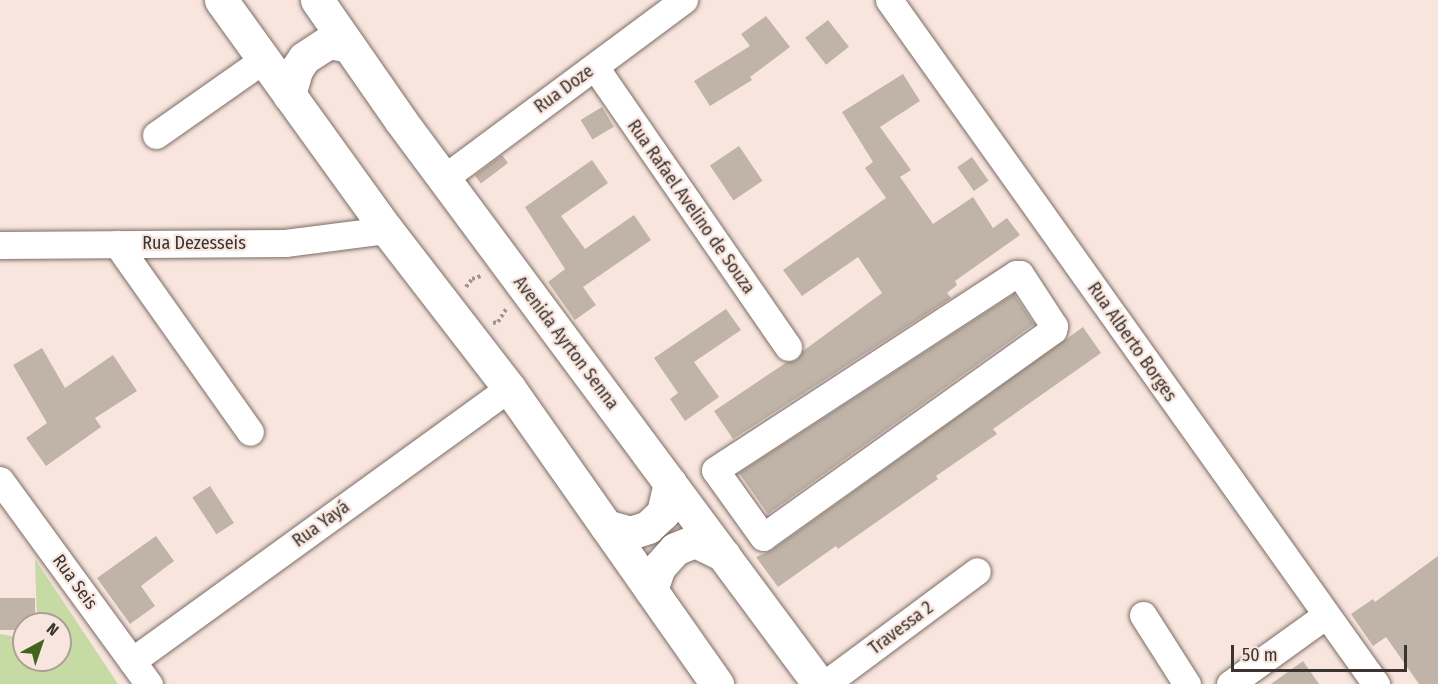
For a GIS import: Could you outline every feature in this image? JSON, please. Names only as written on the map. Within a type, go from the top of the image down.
[{"type":"street","points":[[221,0],[387,230],[509,388],[651,590],[707,681]]},
{"type":"street","name":"Avenida Ayrton Senna","points":[[317,0],[444,178],[819,684]]},
{"type":"street","name":"Rua Doze","points":[[444,178],[684,0]]},
{"type":"street","name":"Rua Alberto Borges","points":[[889,0],[1376,684]]},
{"type":"street","points":[[289,95],[296,70],[304,58],[329,42],[349,46]]},
{"type":"street","points":[[156,135],[264,59]]},
{"type":"street","name":"Rua Rafael Avelino de Souza","points":[[595,67],[788,347]]},
{"type":"street","name":"Rua Dezesseis","points":[[0,245],[285,243],[387,230]]},
{"type":"street","points":[[117,244],[250,432]]},
{"type":"street","points":[[1020,274],[1054,326],[1050,333],[763,537],[729,493],[715,470],[1011,275],[1020,274]]},
{"type":"street","name":"Rua Yayá","points":[[132,661],[509,388]]},
{"type":"street","name":"Rua Seis","points":[[0,480],[149,684]]},
{"type":"street","points":[[606,526],[630,533],[648,527],[663,513],[670,483]]},
{"type":"street","points":[[695,517],[729,493]]},
{"type":"street","points":[[651,590],[659,567],[675,549],[695,541],[724,555]]},
{"type":"street","name":"Travessa 2","points":[[825,684],[977,571]]},
{"type":"street","points":[[1143,615],[1187,684]]},
{"type":"street","points":[[1230,684],[1326,615]]},
{"type":"path","points":[[516,275],[498,322],[455,319],[472,279],[516,275]]},
{"type":"green space","points":[[35,559],[70,612],[37,612]]},
{"type":"green space","points":[[72,615],[118,684],[0,684],[0,634],[12,636],[12,672],[72,672]]},
{"type":"building","points":[[766,16],[790,47],[750,77],[752,80],[710,106],[694,81],[750,46],[741,34]]},
{"type":"building","points":[[828,20],[849,47],[826,65],[805,38]]},
{"type":"building","points":[[903,74],[920,101],[880,127],[911,170],[900,177],[933,224],[973,197],[993,228],[1007,218],[1020,235],[955,281],[957,285],[947,293],[951,298],[733,439],[714,411],[787,362],[797,360],[803,351],[882,293],[858,257],[802,296],[783,270],[886,198],[865,168],[873,162],[842,112]]},
{"type":"building","points":[[602,107],[614,127],[592,140],[581,120]]},
{"type":"building","points":[[739,146],[762,181],[733,200],[710,166]]},
{"type":"building","points":[[502,155],[508,163],[481,183],[475,175]]},
{"type":"building","points":[[972,157],[989,181],[974,191],[957,167]]},
{"type":"building","points":[[592,160],[608,183],[561,216],[585,249],[634,215],[651,240],[583,287],[596,305],[575,320],[548,282],[565,269],[525,207]]},
{"type":"building","points":[[1014,294],[1034,324],[768,514],[739,473]]},
{"type":"building","points":[[726,309],[741,330],[694,362],[719,397],[685,421],[670,399],[678,393],[654,358]]},
{"type":"building","points":[[1083,327],[1101,353],[993,429],[997,434],[936,476],[938,479],[838,549],[836,546],[778,587],[756,557],[772,550]]},
{"type":"building","points":[[42,348],[65,388],[113,355],[137,391],[95,418],[101,427],[46,466],[26,438],[47,423],[13,365]]},
{"type":"building","points":[[210,486],[234,523],[216,534],[192,497]]},
{"type":"building","points":[[156,536],[174,561],[141,586],[155,606],[130,624],[97,578]]},
{"type":"building","points":[[1438,556],[1438,684],[1419,684],[1386,637],[1373,646],[1351,614],[1373,599],[1375,602]]},
{"type":"building","points":[[0,598],[35,598],[35,612],[12,612],[12,630],[0,630]]},
{"type":"building","points":[[1303,661],[1319,684],[1271,684]]}]
